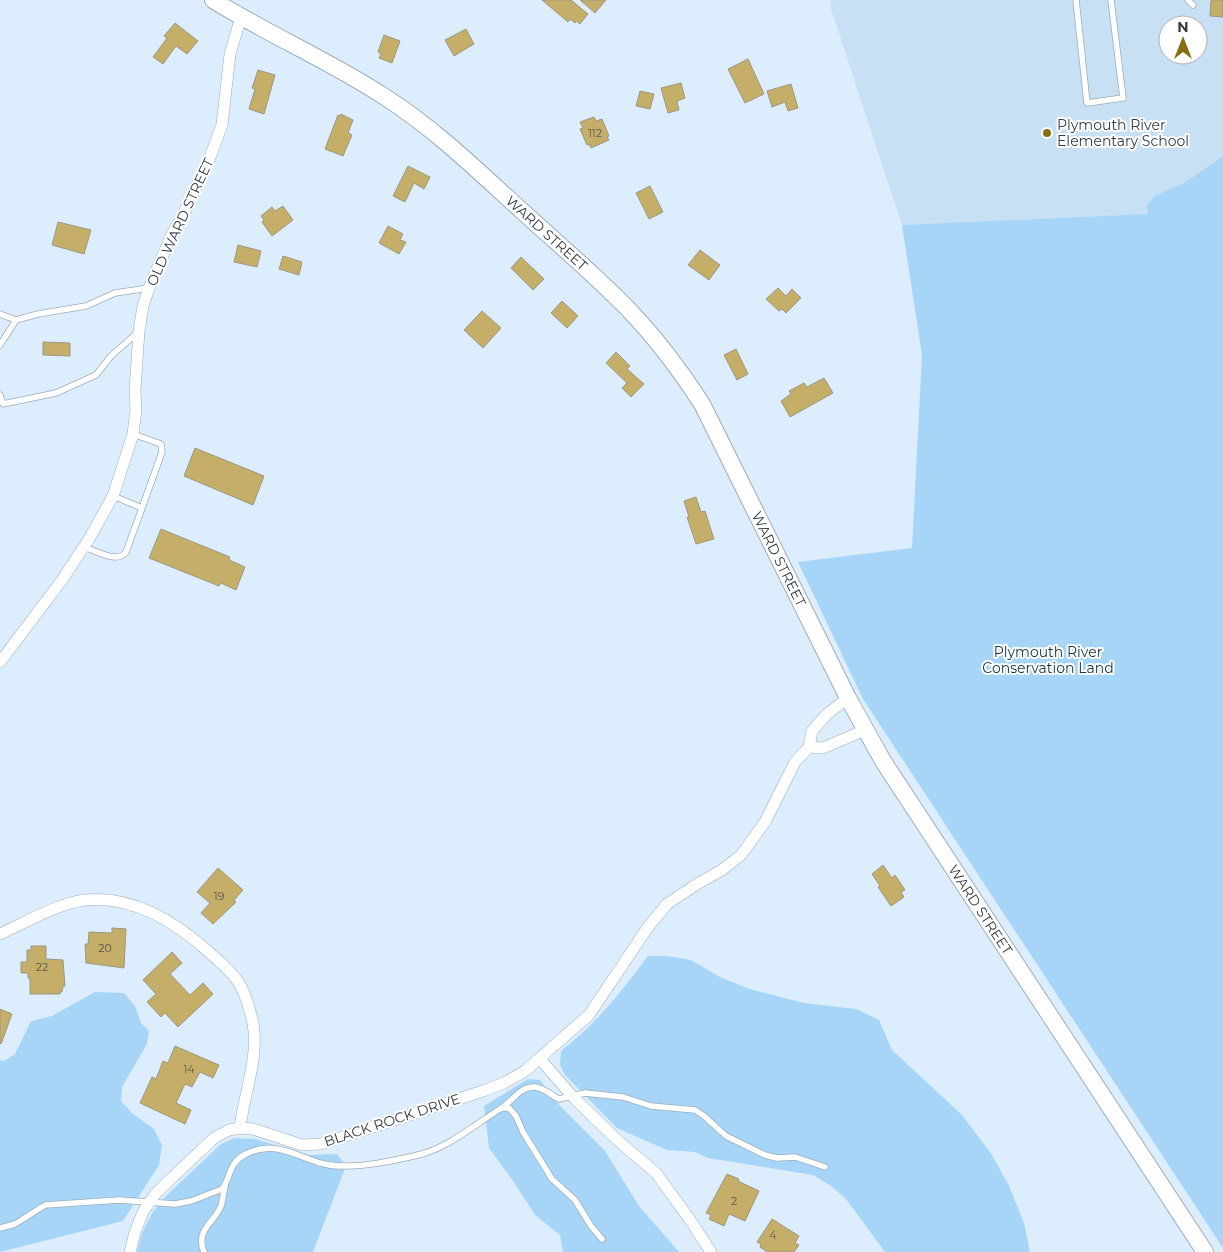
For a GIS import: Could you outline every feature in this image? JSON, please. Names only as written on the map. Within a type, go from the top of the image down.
[{"type":"street","name":"WARD STREET","points":[[213,0],[241,17],[354,77],[418,120],[465,160],[628,308],[659,343],[702,404],[865,730],[940,849],[1205,1252]]},
{"type":"street","name":"OLD WARD STREET","points":[[0,662],[84,547],[113,496],[133,434],[136,410],[135,390],[139,331],[143,306],[172,234],[209,160],[222,125],[230,54],[241,17]]},
{"type":"street","name":"BLACK ROCK DRIVE","points":[[240,1128],[253,1129],[302,1145],[321,1144],[497,1086],[525,1071],[589,1015],[648,927],[667,904],[722,870],[742,855],[765,822],[795,762],[809,747],[812,731],[827,714],[848,698]]},
{"type":"street","points":[[809,747],[824,748],[865,730]]},
{"type":"street","points":[[0,934],[63,905],[84,900],[120,902],[143,908],[162,917],[192,936],[239,983],[247,1002],[253,1023],[255,1044],[253,1064],[242,1108],[240,1128],[229,1130],[214,1138],[156,1193],[143,1212],[130,1252]]},
{"type":"street","points":[[540,1059],[573,1097],[615,1138],[656,1173],[711,1252]]},
{"type":"lane","points":[[1076,0],[1087,103],[1123,98],[1111,0]]},
{"type":"lane","points":[[1188,0],[1193,6]]},
{"type":"lane","points":[[0,314],[16,320],[38,314],[86,306],[114,293],[149,288]]},
{"type":"lane","points":[[0,345],[16,320]]},
{"type":"lane","points":[[0,395],[2,403],[56,393],[96,375],[111,356],[139,331]]},
{"type":"lane","points":[[84,547],[116,558],[123,556],[126,552],[162,452],[161,444],[133,434]]},
{"type":"lane","points":[[113,496],[142,508]]},
{"type":"lane","points":[[204,1252],[202,1248],[204,1231],[220,1208],[230,1170],[239,1159],[253,1151],[279,1148],[337,1166],[358,1166],[390,1162],[430,1152],[502,1108],[520,1093],[531,1088],[541,1088],[559,1099],[586,1093],[623,1097],[651,1106],[695,1110],[726,1136],[765,1155],[777,1158],[795,1157],[825,1167]]},
{"type":"lane","points":[[502,1108],[509,1108],[516,1116],[523,1132],[552,1179],[575,1200],[591,1226],[602,1239]]},
{"type":"lane","points":[[0,1228],[15,1224],[45,1205],[119,1200],[182,1203],[222,1190],[226,1182]]},
{"type":"shaded area","name":"Plymouth River Elementary School","points":[[831,0],[1223,0],[1223,211],[902,225],[831,9]]},
{"type":"green space","name":"Plymouth River Conservation Land","points":[[1223,156],[1223,1248],[863,699],[798,562],[912,548],[922,355],[902,225],[1148,214],[1147,205],[1156,195],[1183,184]]},
{"type":"green space","points":[[648,956],[666,956],[691,960],[718,976],[749,989],[804,1003],[856,1009],[879,1020],[892,1050],[962,1115],[992,1155],[1009,1186],[1024,1223],[1030,1252],[885,1252],[846,1199],[831,1186],[813,1175],[708,1158],[695,1152],[667,1150],[617,1128],[565,1075],[560,1065],[561,1051],[597,1018]]},
{"type":"green space","points":[[95,992],[124,993],[135,1006],[141,1023],[149,1031],[147,1044],[122,1087],[121,1101],[133,1114],[154,1129],[162,1145],[159,1165],[123,1221],[0,1252],[0,1060],[4,1061],[15,1054],[31,1021],[52,1016]]},
{"type":"green space","points":[[528,1079],[540,1080],[560,1106],[605,1151],[639,1206],[679,1252],[563,1252],[560,1235],[536,1216],[489,1148],[484,1106]]},
{"type":"green space","points":[[235,1138],[255,1139],[309,1155],[337,1154],[346,1166],[313,1252],[137,1252],[142,1233],[152,1213],[165,1197],[221,1144]]},
{"type":"building","points":[[542,0],[571,0],[588,14],[580,24],[570,19],[568,22]]},
{"type":"building","points":[[580,0],[606,0],[595,13]]},
{"type":"building","points":[[1211,0],[1223,0],[1223,17],[1210,16]]},
{"type":"building","points":[[175,23],[198,41],[187,54],[176,46],[163,64],[153,57],[167,38],[164,36]]},
{"type":"building","points":[[466,29],[474,44],[454,56],[445,40]]},
{"type":"building","points":[[384,35],[400,41],[392,63],[379,58],[381,54],[378,52]]},
{"type":"building","points":[[748,59],[764,94],[745,103],[728,69]]},
{"type":"building","points":[[258,70],[275,75],[264,114],[249,109],[255,89],[252,88]]},
{"type":"building","points":[[681,83],[685,98],[677,101],[679,110],[668,113],[661,88]]},
{"type":"building","points":[[791,84],[798,108],[788,111],[785,102],[772,107],[767,91]]},
{"type":"building","points":[[640,91],[654,94],[650,109],[636,106]]},
{"type":"building","points":[[341,114],[353,120],[348,133],[352,135],[343,156],[325,149],[338,115],[340,116]]},
{"type":"building","points":[[594,117],[596,121],[602,119],[609,140],[591,148],[589,144],[587,145],[580,129],[583,128],[580,122]]},
{"type":"building","points":[[408,166],[430,177],[424,189],[414,183],[405,202],[393,196]]},
{"type":"building","points":[[650,186],[663,212],[649,219],[636,193]]},
{"type":"building","points":[[283,206],[293,220],[272,236],[262,222],[264,220],[261,216],[272,207],[275,211]]},
{"type":"building","points":[[58,222],[91,230],[84,254],[52,245]]},
{"type":"building","points":[[388,226],[403,234],[400,240],[406,242],[399,254],[379,243]]},
{"type":"building","points":[[238,245],[261,251],[257,267],[234,262]]},
{"type":"building","points":[[700,250],[720,265],[709,280],[688,265]]},
{"type":"building","points":[[283,256],[302,262],[299,275],[279,269]]},
{"type":"building","points":[[521,257],[544,279],[533,290],[511,268]]},
{"type":"building","points":[[778,288],[786,296],[792,289],[801,298],[786,313],[782,309],[779,311],[766,299]]},
{"type":"building","points":[[562,301],[578,316],[567,328],[551,313]]},
{"type":"building","points":[[482,311],[501,328],[483,348],[464,330]]},
{"type":"building","points":[[43,342],[70,343],[70,356],[43,355]]},
{"type":"building","points":[[736,349],[748,374],[737,380],[724,355]]},
{"type":"building","points":[[616,352],[630,366],[627,369],[644,384],[631,397],[622,388],[627,383],[606,363]]},
{"type":"building","points":[[824,378],[833,393],[790,417],[781,401],[791,394],[789,391],[804,383],[807,387]]},
{"type":"building","points":[[195,448],[264,476],[253,505],[184,476]]},
{"type":"building","points":[[696,497],[701,512],[705,511],[714,539],[696,544],[684,501]]},
{"type":"building","points":[[161,529],[230,557],[229,560],[245,567],[236,590],[221,583],[219,586],[149,558]]},
{"type":"building","points":[[883,865],[892,878],[895,875],[905,890],[901,892],[904,897],[891,906],[872,874]]},
{"type":"building","points":[[218,868],[243,890],[234,900],[236,902],[213,924],[201,913],[210,903],[197,892]]},
{"type":"building","points":[[112,928],[126,929],[124,968],[86,963],[85,944],[88,944],[89,932],[112,933]]},
{"type":"building","points":[[31,946],[46,946],[46,959],[63,960],[65,986],[63,986],[60,994],[30,994],[30,978],[28,978],[28,973],[21,973],[21,962],[27,962],[27,950],[31,950]]},
{"type":"building","points":[[172,952],[182,963],[170,974],[190,995],[203,983],[213,994],[178,1027],[165,1013],[161,1017],[147,1002],[156,994],[143,980]]},
{"type":"building","points":[[0,1009],[12,1014],[1,1044],[0,1043]]},
{"type":"building","points":[[175,1046],[219,1065],[213,1078],[200,1072],[192,1087],[185,1084],[176,1103],[191,1110],[185,1124],[140,1103],[152,1077],[156,1079],[163,1061],[168,1063]]},
{"type":"building","points":[[727,1174],[759,1191],[745,1221],[729,1214],[724,1226],[709,1219],[711,1215],[706,1213]]},
{"type":"building","points":[[772,1219],[799,1236],[795,1243],[799,1245],[794,1252],[767,1252],[760,1247],[761,1244],[757,1242]]},
{"type":"place","name":"Plymouth River Elementary School","points":[[1047,133]]}]
